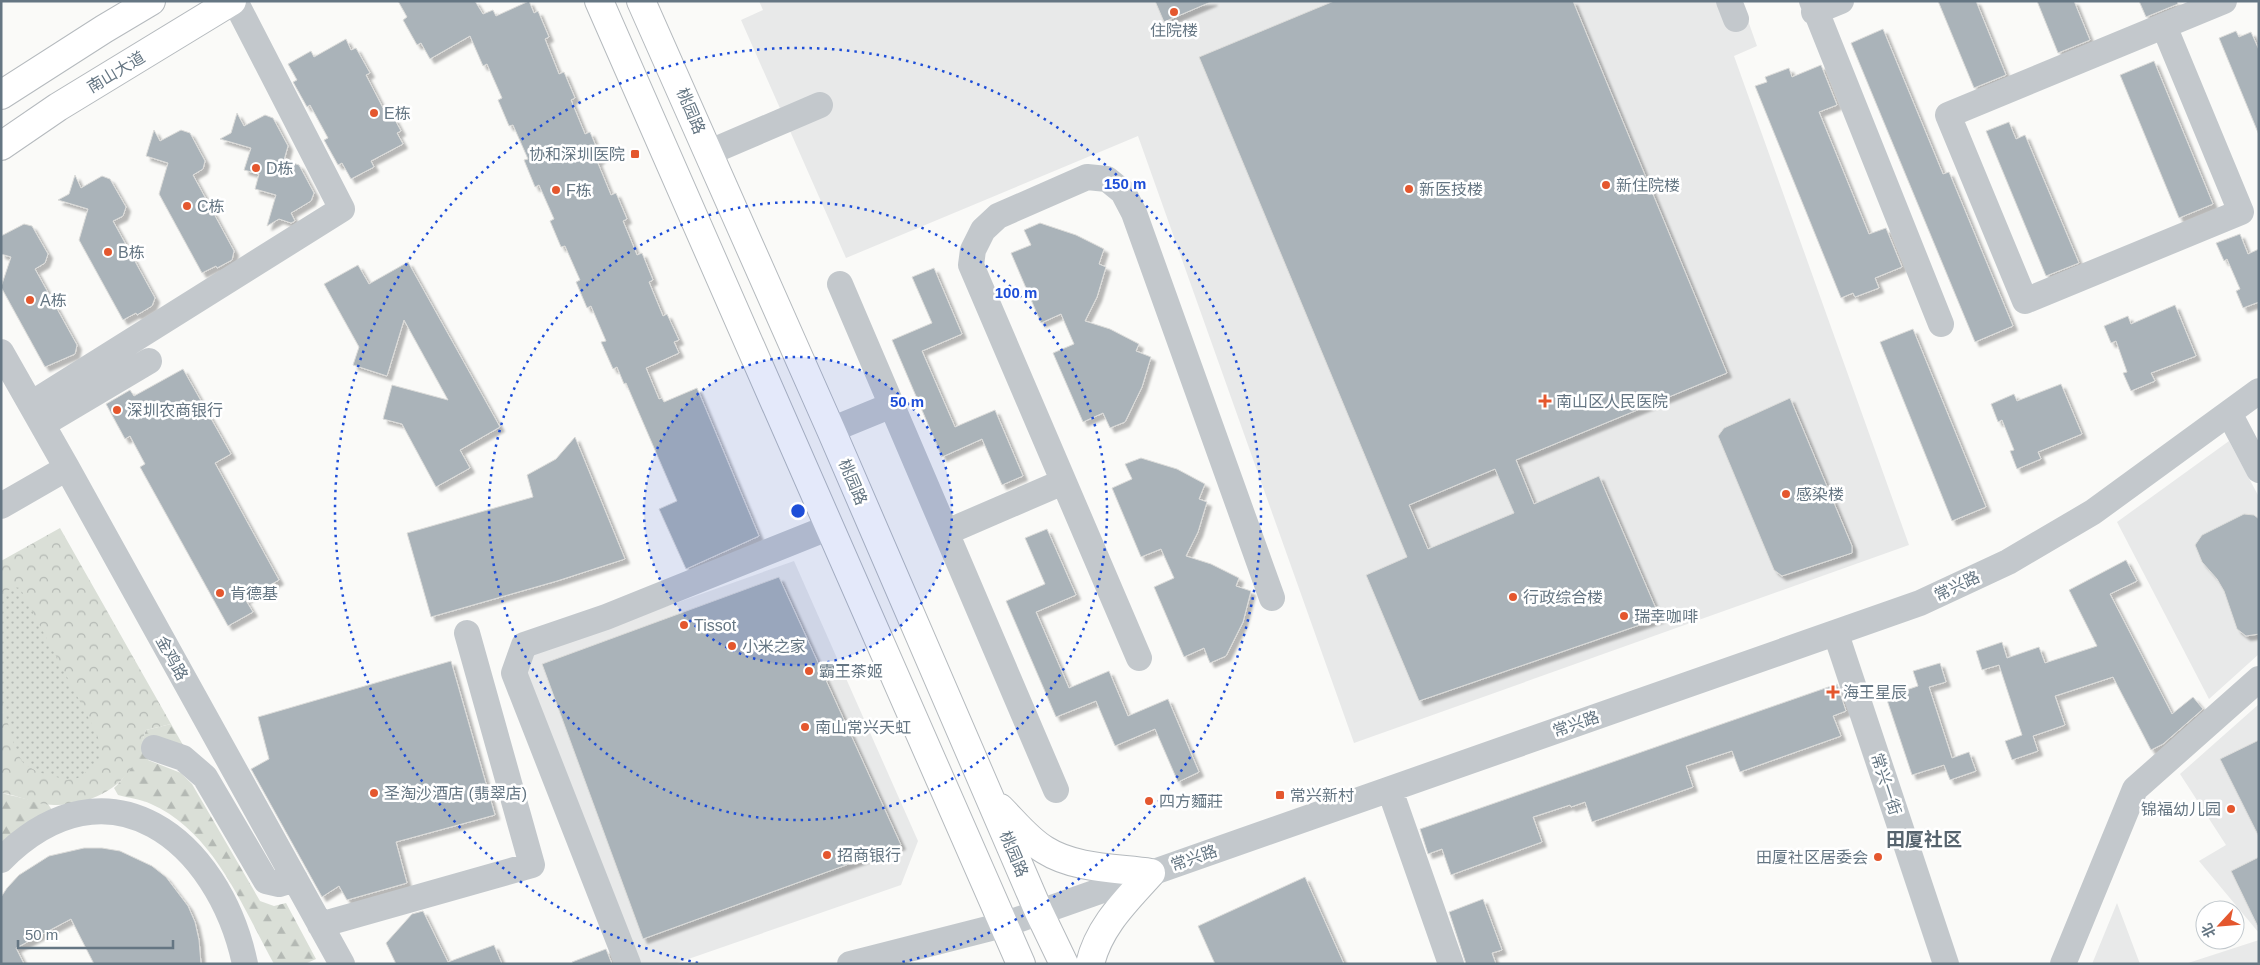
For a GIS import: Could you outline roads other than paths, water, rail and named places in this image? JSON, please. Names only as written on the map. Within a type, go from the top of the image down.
[{"type":"main road","points":[[1,95],[151,1]]},
{"type":"main road","name":"南山大道","points":[[1,146],[58,107],[234,1]]},
{"type":"main road","points":[[600,1],[1021,964]]},
{"type":"main road","name":"桃园路","points":[[641,1],[831,430],[1039,912],[1064,964]]},
{"type":"main road","points":[[990,798],[1034,842],[1059,857],[1087,865],[1151,873]]},
{"type":"main road","points":[[1090,964],[1101,933],[1109,920],[1151,873]]},
{"type":"street","points":[[37,414],[342,209],[234,1]]},
{"type":"street","points":[[1841,1],[1813,7],[1941,324]]},
{"type":"street","points":[[2164,26],[2241,212],[2024,301],[1948,115],[2224,1]]},
{"type":"street","points":[[708,153],[820,105]]},
{"type":"street","points":[[1139,658],[971,265],[974,250],[984,230],[998,216],[1087,177],[1107,179],[1123,192],[1134,213],[1272,598]]},
{"type":"street","points":[[840,284],[1056,790]]},
{"type":"street","name":"金鸡路","points":[[1,352],[342,964]]},
{"type":"street","points":[[37,414],[149,361]]},
{"type":"street","name":"常兴路","points":[[850,964],[1003,924],[1039,912],[1920,603],[2017,557],[2093,512],[2259,391]]},
{"type":"street","points":[[831,430],[892,405]]},
{"type":"street","points":[[2229,413],[2259,470]]},
{"type":"street","points":[[1,506],[67,468]]},
{"type":"street","points":[[947,532],[1063,482]]},
{"type":"street","points":[[628,964],[514,673],[524,645],[606,617],[830,527]]},
{"type":"street","points":[[320,925],[532,866],[467,632]]},
{"type":"street","name":"常兴一街","points":[[1836,634],[1946,964]]},
{"type":"street","points":[[2063,964],[2135,789],[2259,679]]},
{"type":"street","points":[[154,748],[183,758],[205,777],[266,881],[279,884],[295,879]]},
{"type":"street","points":[[1390,790],[1451,964]]},
{"type":"street","points":[[1,860],[23,840],[69,815],[104,810],[122,812],[139,818],[177,842],[196,859],[211,880],[233,925],[244,964]]},
{"type":"place","name":"住院楼","points":[[1174,12]]},
{"type":"place","name":"E栋","points":[[374,113]]},
{"type":"place","name":"协和深圳医院","points":[[635,154]]},
{"type":"place","name":"D栋","points":[[256,168]]},
{"type":"place","name":"新住院楼","points":[[1606,185]]},
{"type":"place","name":"新医技楼","points":[[1409,189]]},
{"type":"place","name":"F栋","points":[[556,190]]},
{"type":"place","name":"C栋","points":[[187,206]]},
{"type":"place","name":"B栋","points":[[108,252]]},
{"type":"place","name":"A栋","points":[[30,300]]},
{"type":"place","name":"南山区人民医院","points":[[1545,401]]},
{"type":"place","name":"深圳农商银行","points":[[117,410]]},
{"type":"place","name":"感染楼","points":[[1786,494]]},
{"type":"place","name":"肯德基","points":[[220,593]]},
{"type":"place","name":"行政综合楼","points":[[1513,597]]},
{"type":"place","name":"瑞幸咖啡","points":[[1624,616]]},
{"type":"place","name":"Tissot","points":[[684,625]]},
{"type":"place","name":"小米之家","points":[[732,646]]},
{"type":"place","name":"霸王茶姬","points":[[809,671]]},
{"type":"place","name":"海王星辰","points":[[1833,692]]},
{"type":"place","name":"南山常兴天虹","points":[[805,727]]},
{"type":"place","name":"圣淘沙酒店 (翡翠店)","points":[[374,793]]},
{"type":"place","name":"常兴新村","points":[[1280,795]]},
{"type":"place","name":"四方麵莊","points":[[1149,801]]},
{"type":"place","name":"锦福幼儿园","points":[[2231,809]]},
{"type":"place","name":"招商银行","points":[[827,855]]},
{"type":"place","name":"田厦社区居委会","points":[[1878,857]]},
{"type":"district","name":"田厦社区","points":[[1924,839]]}]
